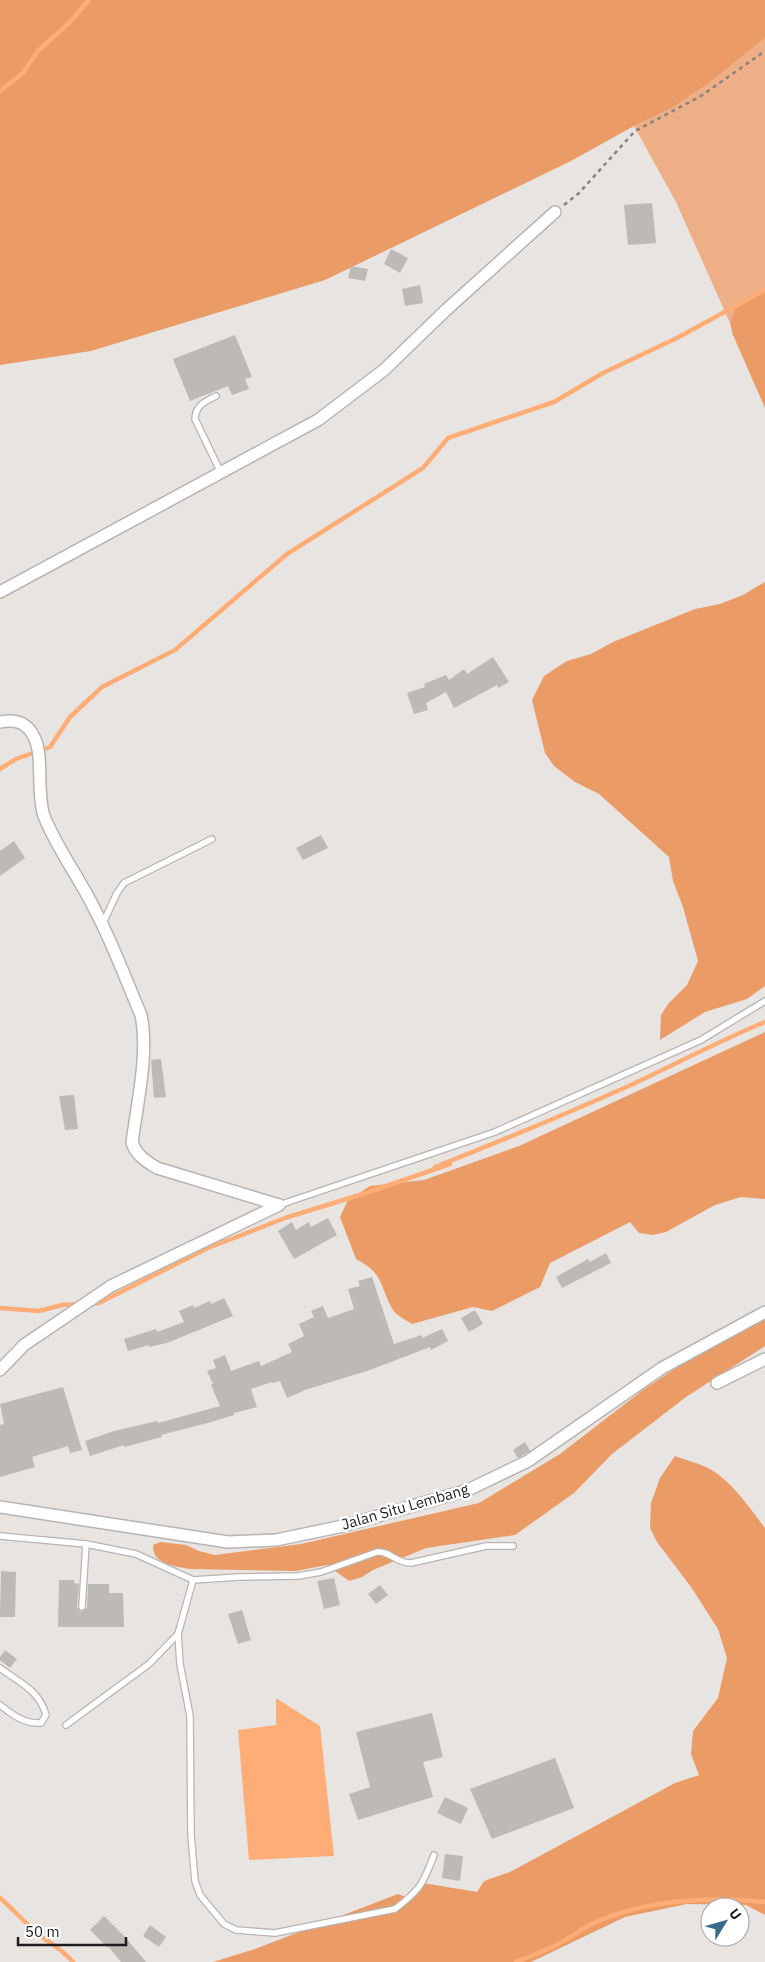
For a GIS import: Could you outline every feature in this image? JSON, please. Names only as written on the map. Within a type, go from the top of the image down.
[{"type":"street","points":[[0,592],[318,420],[384,370],[446,310],[555,212]]},
{"type":"street","points":[[0,722],[11,720],[22,722],[34,736],[37,744],[40,790],[44,815],[102,924],[141,1015],[144,1031],[144,1051],[132,1143],[136,1152],[157,1168],[279,1205]]},
{"type":"street","points":[[0,1370],[24,1345],[111,1286],[279,1205]]},
{"type":"street","name":"Jalan Situ Lembang","points":[[0,1507],[228,1542],[276,1540],[343,1526],[468,1490],[528,1461],[662,1368],[765,1312]]},
{"type":"street","points":[[717,1383],[765,1359]]},
{"type":"lane","points":[[216,396],[201,403],[196,410],[195,419],[220,473]]},
{"type":"lane","points":[[102,924],[117,893],[124,884],[212,839]]},
{"type":"lane","points":[[279,1205],[495,1132],[700,1040],[765,1002]]},
{"type":"lane","points":[[0,1536],[86,1544],[136,1554],[193,1580],[298,1576],[321,1572],[384,1551],[402,1563],[411,1563],[486,1546],[513,1546]]},
{"type":"lane","points":[[82,1607],[86,1544]]},
{"type":"lane","points":[[193,1580],[178,1634],[180,1664],[190,1716],[191,1835],[195,1881],[200,1895],[224,1924],[236,1930],[275,1932],[394,1909],[410,1898],[423,1883],[434,1855]]},
{"type":"lane","points":[[66,1725],[149,1664],[178,1634]]},
{"type":"lane","points":[[0,1668],[31,1690],[42,1702],[46,1715],[41,1723],[30,1724],[12,1715],[0,1704]]},
{"type":"path","points":[[555,212],[579,193],[635,132],[701,96],[765,51]]},
{"type":"shaded area","points":[[0,0],[765,0],[765,38],[708,84],[672,108],[634,126],[569,162],[325,280],[91,351],[0,365]]},
{"type":"shaded area","points":[[765,38],[765,290],[735,309],[730,323],[676,202],[634,126],[672,108],[708,84]]},
{"type":"shaded area","points":[[765,290],[765,408],[733,335],[730,323],[735,309]]},
{"type":"shaded area","points":[[765,582],[765,986],[747,999],[705,1012],[660,1040],[661,1015],[668,1004],[687,985],[698,961],[683,907],[673,881],[669,857],[599,794],[575,782],[554,766],[545,753],[532,700],[544,676],[567,661],[591,654],[613,642],[695,609],[720,604],[743,595]]},
{"type":"shaded area","points":[[765,1032],[765,1199],[741,1197],[715,1205],[666,1232],[653,1235],[639,1233],[630,1222],[550,1263],[540,1287],[492,1311],[473,1307],[412,1324],[393,1310],[377,1275],[356,1259],[340,1217],[348,1200],[370,1186],[424,1180],[519,1146]]},
{"type":"shaded area","points":[[765,1317],[765,1346],[686,1397],[612,1454],[574,1493],[515,1535],[426,1548],[349,1581],[327,1565],[296,1571],[190,1569],[165,1563],[156,1556],[154,1551],[153,1545],[160,1542],[186,1545],[215,1555],[301,1544],[479,1503],[560,1454],[643,1390],[685,1362]]},
{"type":"shaded area","points":[[675,1456],[708,1468],[717,1473],[740,1495],[765,1528],[765,1915],[750,1907],[750,1897],[700,1897],[700,1904],[687,1904],[625,1917],[531,1962],[213,1962],[255,1949],[398,1894],[409,1898],[423,1883],[477,1892],[484,1881],[510,1872],[675,1783],[699,1775],[691,1754],[693,1731],[718,1698],[727,1658],[718,1629],[691,1587],[657,1542],[650,1528],[651,1503],[660,1478]]},
{"type":"shaded area","points":[[276,1698],[320,1726],[334,1856],[249,1860],[238,1730],[276,1725]]},
{"type":"building","points":[[652,203],[656,243],[628,245],[624,205]]},
{"type":"building","points":[[391,249],[408,258],[400,273],[384,264]]},
{"type":"building","points":[[351,266],[368,269],[365,281],[348,278]]},
{"type":"building","points":[[420,285],[423,303],[405,306],[402,289]]},
{"type":"building","points":[[235,335],[252,377],[245,379],[249,389],[232,395],[228,386],[190,401],[173,359]]},
{"type":"building","points":[[493,657],[509,682],[498,688],[497,685],[454,708],[446,692],[426,703],[428,710],[414,714],[407,693],[425,687],[424,684],[446,675],[449,680],[464,669],[467,674]]},
{"type":"building","points":[[321,835],[328,848],[303,860],[296,848]]},
{"type":"building","points":[[14,841],[25,858],[0,876],[0,851]]},
{"type":"building","points":[[161,1059],[166,1097],[154,1098],[151,1060]]},
{"type":"building","points":[[74,1095],[78,1129],[65,1130],[59,1096]]},
{"type":"building","points":[[328,1218],[337,1235],[294,1259],[278,1231],[292,1222],[296,1230],[309,1222],[311,1227]]},
{"type":"building","points":[[606,1253],[611,1263],[562,1288],[556,1277],[588,1259],[590,1262]]},
{"type":"building","points":[[372,1277],[394,1344],[422,1335],[422,1338],[442,1329],[448,1341],[431,1350],[430,1347],[370,1370],[305,1390],[287,1398],[280,1381],[272,1382],[251,1389],[257,1407],[234,1413],[234,1415],[215,1421],[161,1435],[162,1437],[124,1447],[124,1445],[90,1456],[85,1441],[114,1431],[157,1421],[158,1423],[220,1406],[207,1371],[216,1368],[213,1360],[225,1355],[231,1371],[259,1361],[261,1366],[292,1352],[288,1344],[304,1336],[299,1324],[314,1317],[311,1311],[323,1306],[328,1318],[354,1309],[348,1289],[360,1286],[358,1281]]},
{"type":"building","points":[[224,1298],[233,1316],[167,1343],[149,1347],[149,1345],[128,1351],[124,1339],[156,1329],[157,1332],[184,1322],[179,1311],[193,1305],[194,1308],[210,1301],[211,1304]]},
{"type":"building","points":[[475,1310],[483,1324],[469,1332],[461,1318]]},
{"type":"building","points":[[63,1387],[82,1450],[70,1453],[68,1446],[32,1457],[35,1467],[0,1477],[0,1425],[4,1424],[0,1404]]},
{"type":"building","points":[[525,1442],[530,1451],[518,1458],[513,1450]]},
{"type":"building","points":[[1,1571],[16,1572],[15,1617],[0,1617]]},
{"type":"building","points":[[334,1578],[340,1605],[324,1609],[317,1581]]},
{"type":"building","points":[[59,1580],[74,1580],[74,1583],[79,1584],[77,1607],[81,1612],[87,1608],[88,1584],[109,1584],[109,1593],[123,1593],[124,1627],[58,1627]]},
{"type":"building","points":[[380,1585],[388,1595],[376,1604],[368,1594]]},
{"type":"building","points":[[242,1610],[251,1640],[238,1644],[228,1614]]},
{"type":"building","points":[[5,1650],[17,1659],[10,1668],[0,1660]]},
{"type":"building","points":[[432,1713],[443,1757],[423,1762],[433,1797],[358,1820],[349,1794],[370,1787],[356,1732]]},
{"type":"building","points":[[555,1758],[574,1808],[492,1839],[470,1789]]},
{"type":"building","points":[[445,1797],[468,1808],[461,1824],[437,1813]]},
{"type":"building","points":[[445,1854],[463,1856],[460,1881],[442,1878]]},
{"type":"building","points":[[104,1916],[146,1962],[121,1962],[109,1947],[90,1930]]},
{"type":"building","points":[[150,1925],[166,1937],[159,1947],[143,1936]]},
{"type":"waterway","points":[[0,91],[23,73],[38,51],[70,22],[89,0]]},
{"type":"waterway","points":[[0,769],[16,759],[50,747],[70,717],[102,687],[175,650],[287,554],[423,468],[448,438],[554,402],[603,373],[677,338],[765,290]]},
{"type":"waterway","points":[[90,1303],[99,1303],[208,1248],[285,1218],[450,1164],[435,1167],[607,1096],[765,1022]]},
{"type":"waterway","points":[[0,1308],[39,1311],[62,1305],[80,1304]]},
{"type":"waterway","points":[[0,1898],[37,1933],[73,1962]]},
{"type":"waterway","points":[[516,1962],[557,1945],[592,1924],[632,1910],[654,1905],[699,1900],[765,1902]]}]
